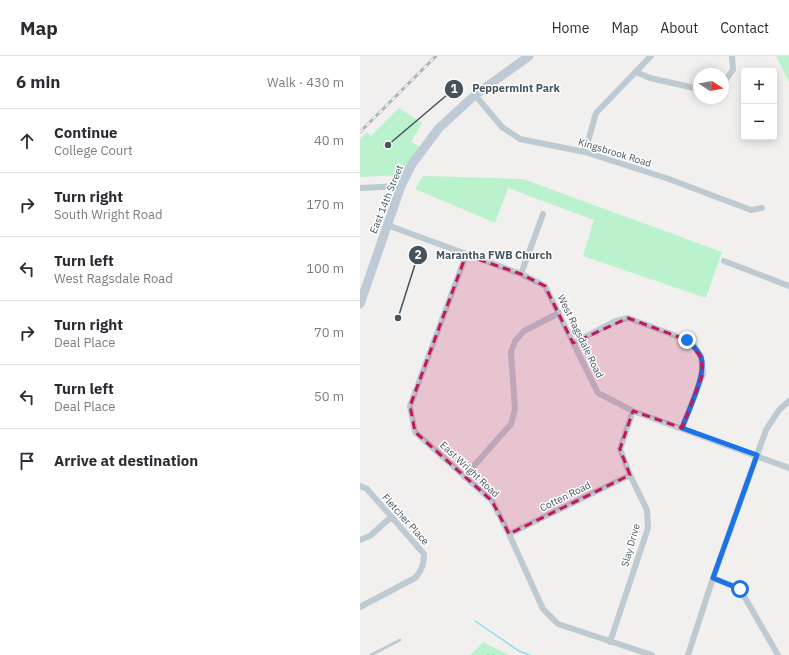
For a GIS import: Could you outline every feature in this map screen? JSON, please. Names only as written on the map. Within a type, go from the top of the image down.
[{"type":"street","name":"East 14th Street","points":[[360,304],[364,282],[401,186],[412,164],[439,128],[475,95],[529,56]]},
{"type":"street","points":[[585,152],[596,113],[651,56]]},
{"type":"street","points":[[729,75],[733,70],[732,56]]},
{"type":"street","points":[[636,72],[650,78],[693,88]]},
{"type":"street","name":"Kingsbrook Road","points":[[475,95],[502,127],[520,139],[585,152],[669,179],[751,210],[762,208]]},
{"type":"street","points":[[360,188],[401,186]]},
{"type":"street","points":[[521,274],[543,214]]},
{"type":"street","name":"West Ragsdale Road","points":[[387,225],[521,274],[545,286],[598,393],[633,411],[757,455],[789,468]]},
{"type":"street","name":"East Wright Road","points":[[466,255],[410,406],[415,432],[492,501],[509,534],[543,609],[558,624],[652,655]]},
{"type":"street","points":[[724,261],[789,286]]},
{"type":"street","points":[[464,477],[511,424],[515,409],[512,352],[515,341],[524,331],[559,313]]},
{"type":"street","points":[[573,343],[616,321],[628,318],[687,340],[695,347],[701,357],[703,374],[682,428]]},
{"type":"street","points":[[688,655],[713,578],[766,430],[779,410],[789,401]]},
{"type":"street","name":"Slay Drive","points":[[610,642],[648,528],[647,510],[630,476],[620,449],[633,411]]},
{"type":"street","name":"Cotten Road","points":[[509,534],[630,476]]},
{"type":"street","name":"Fletcher Place","points":[[360,486],[367,489],[424,554],[424,563],[421,571],[415,578],[360,607]]},
{"type":"street","points":[[360,540],[370,536],[391,518]]},
{"type":"street","points":[[713,578],[740,589],[778,655]]},
{"type":"lane","points":[[371,655],[400,640]]},
{"type":"path","points":[[487,655],[495,655]]},
{"type":"highlighted area","points":[[466,255],[521,274],[545,286],[573,343],[628,318],[687,340],[701,357],[703,374],[682,428],[633,411],[620,449],[630,475],[509,534],[492,501],[415,432],[410,406]]},
{"type":"green space","points":[[776,56],[789,56],[789,82]]},
{"type":"green space","points":[[399,108],[422,123],[411,142],[420,147],[403,175],[360,177],[360,139],[367,132],[371,136]]},
{"type":"green space","points":[[423,176],[523,179],[722,252],[706,298],[583,256],[594,220],[508,188],[495,223],[415,189]]},
{"type":"green space","points":[[483,642],[509,655],[470,655]]},
{"type":"waterway","points":[[475,621],[519,651],[530,655]]},
{"type":"railway","points":[[360,132],[436,56]]},
{"type":"place","name":"Peppermint Park","points":[[388,145]]},
{"type":"place","name":"Marantha FWB Church","points":[[398,318]]},
{"type":"route","points":[[687,340],[695,347],[701,357],[703,374],[682,428],[757,455],[713,578],[740,589]]}]
